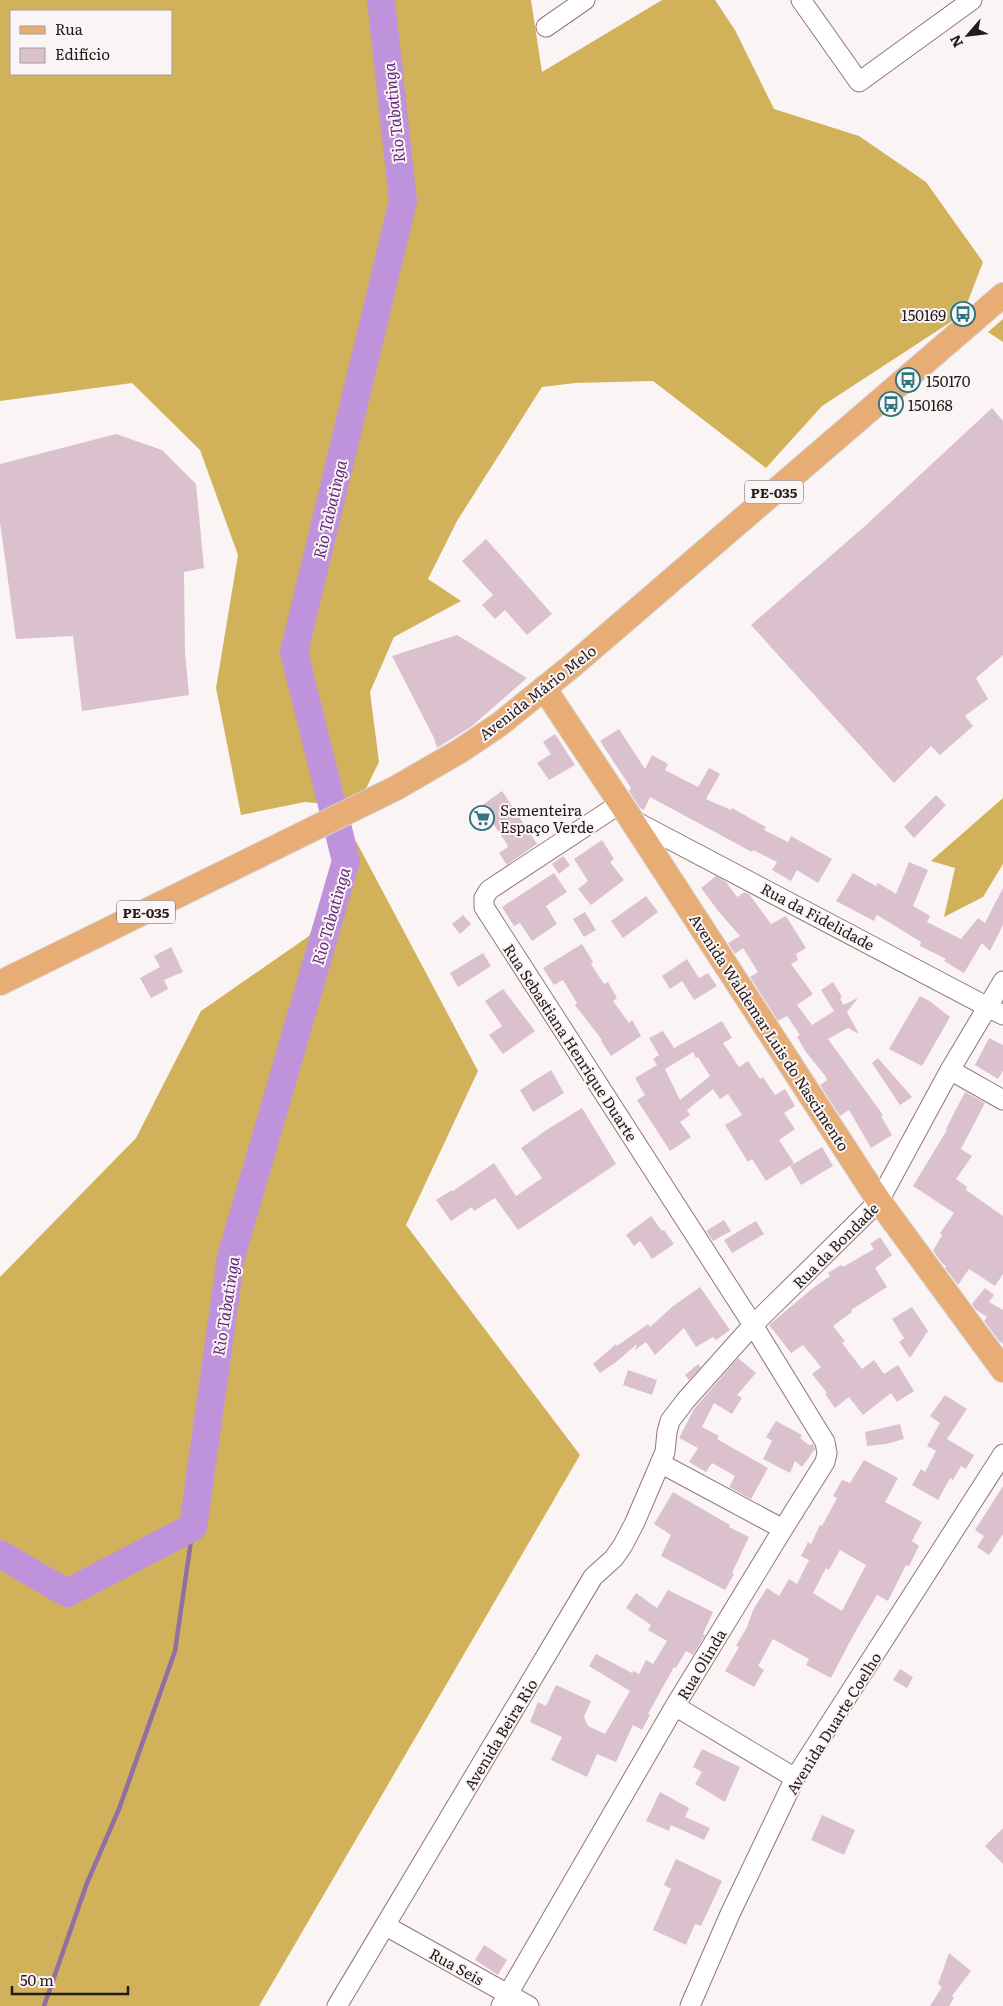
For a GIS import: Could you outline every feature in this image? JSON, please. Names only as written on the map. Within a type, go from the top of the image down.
[{"type":"main road","name":"Avenida Mário Melo","points":[[0,983],[396,788],[460,751],[500,724],[1003,295]]},
{"type":"main road","name":"Avenida Waldemar Luis do Nascimento","points":[[544,688],[879,1201],[1003,1370]]},
{"type":"street","points":[[546,27],[585,0]]},
{"type":"street","points":[[801,0],[859,82],[972,0]]},
{"type":"street","name":"Rua da Fidelidade","points":[[626,811],[996,1010]]},
{"type":"street","name":"Rua Sebastiana Henrique Duarte","points":[[626,811],[489,890],[484,898],[484,907],[753,1325]]},
{"type":"street","name":"Rua da Bondade","points":[[660,1463],[665,1452],[670,1421],[686,1400],[753,1325],[879,1201],[950,1070],[996,1010],[1003,981]]},
{"type":"street","points":[[950,1070],[1003,1100]]},
{"type":"street","name":"Rua Olinda","points":[[505,2000],[676,1706],[825,1462],[828,1453],[825,1442],[753,1325]]},
{"type":"street","name":"Avenida Duarte Coelho","points":[[690,2006],[730,1914],[795,1778],[1003,1454]]},
{"type":"street","points":[[660,1463],[783,1529]]},
{"type":"street","name":"Avenida Beira Rio","points":[[337,2006],[593,1577],[614,1558],[623,1545],[636,1522],[660,1463]]},
{"type":"street","points":[[676,1706],[795,1778]]},
{"type":"street","name":"Rua Seis","points":[[386,1926],[505,2000],[529,2006]]},
{"type":"shaded area","points":[[0,0],[531,0],[542,72],[662,0],[715,0],[735,30],[774,109],[859,136],[926,182],[983,262],[963,314],[822,406],[766,468],[653,381],[575,383],[542,387],[457,521],[428,579],[461,601],[394,637],[370,692],[379,762],[357,807],[305,802],[241,815],[216,688],[238,555],[200,450],[132,383],[0,401]]},
{"type":"shaded area","points":[[1003,319],[1003,342],[988,332]]},
{"type":"shaded area","points":[[1003,798],[1003,864],[983,897],[944,917],[955,868],[931,861]]},
{"type":"shaded area","points":[[356,841],[478,1071],[406,1225],[580,1455],[259,2006],[0,2006],[0,1277],[136,1138],[201,1011],[309,936]]},
{"type":"building","points":[[992,408],[1003,421],[1003,655],[976,678],[988,699],[965,716],[973,726],[940,755],[931,746],[894,783],[751,625],[865,526]]},
{"type":"building","points":[[116,434],[162,450],[196,484],[204,568],[184,572],[185,652],[189,695],[82,711],[73,636],[16,639],[0,522],[0,464]]},
{"type":"building","points":[[486,539],[552,614],[527,635],[505,610],[495,619],[482,605],[493,595],[462,561]]},
{"type":"building","points":[[457,635],[527,678],[472,726],[437,748],[434,738],[392,656]]},
{"type":"building","points":[[619,729],[645,769],[652,755],[668,764],[665,770],[698,787],[709,768],[720,774],[706,799],[731,810],[732,808],[766,827],[764,830],[788,842],[791,836],[832,859],[818,883],[797,870],[791,881],[772,870],[777,862],[753,850],[752,852],[650,797],[644,810],[640,808],[629,791],[631,788],[600,741]]},
{"type":"building","points":[[555,734],[575,765],[549,780],[537,763],[551,754],[543,742]]},
{"type":"building","points":[[502,791],[537,844],[507,865],[499,853],[508,847],[507,844],[481,806]]},
{"type":"building","points":[[936,795],[946,805],[914,838],[904,827]]},
{"type":"building","points":[[602,840],[614,859],[610,862],[624,880],[591,905],[578,889],[588,881],[574,859]]},
{"type":"building","points":[[563,856],[570,865],[559,874],[552,864]]},
{"type":"building","points":[[909,862],[928,870],[913,906],[930,916],[927,922],[961,939],[978,918],[985,923],[1003,888],[1003,925],[990,951],[982,943],[964,973],[944,961],[946,959],[920,946],[921,942],[877,915],[874,921],[836,901],[853,873],[876,886],[878,883],[896,894]]},
{"type":"building","points":[[554,873],[567,892],[546,906],[557,924],[532,941],[520,923],[514,926],[502,907]]},
{"type":"building","points":[[716,876],[726,882],[737,897],[745,892],[749,894],[771,924],[786,916],[806,948],[796,954],[798,960],[791,964],[813,994],[797,1005],[812,1025],[834,1011],[821,990],[833,982],[842,997],[840,998],[843,1005],[858,998],[847,1012],[859,1034],[848,1028],[828,1039],[883,1115],[881,1116],[892,1135],[871,1148],[849,1110],[840,1116],[820,1085],[827,1080],[826,1077],[806,1052],[797,1037],[800,1035],[787,1016],[778,1021],[750,977],[758,972],[743,948],[735,954],[728,943],[740,936],[701,888]]},
{"type":"building","points":[[646,896],[658,912],[623,938],[611,921]]},
{"type":"building","points":[[585,912],[596,930],[584,937],[573,919]]},
{"type":"building","points":[[463,915],[471,924],[460,934],[452,924]]},
{"type":"building","points":[[582,944],[593,962],[591,964],[604,984],[608,982],[617,998],[613,1001],[629,1023],[632,1020],[641,1036],[611,1056],[602,1040],[575,1005],[577,1003],[563,980],[554,985],[543,968]]},
{"type":"building","points":[[171,947],[183,972],[164,980],[168,989],[151,998],[140,978],[160,967],[154,956]]},
{"type":"building","points":[[483,953],[491,966],[458,987],[450,973]]},
{"type":"building","points":[[687,959],[699,978],[708,973],[717,986],[694,1000],[682,981],[670,989],[662,976]]},
{"type":"building","points":[[503,989],[535,1031],[503,1054],[489,1035],[502,1026],[485,1001]]},
{"type":"building","points":[[920,996],[950,1017],[922,1066],[889,1049]]},
{"type":"building","points":[[722,1021],[732,1038],[723,1043],[739,1067],[748,1061],[760,1079],[763,1077],[775,1095],[785,1089],[795,1106],[784,1113],[795,1129],[779,1140],[794,1163],[766,1181],[752,1159],[748,1162],[725,1125],[742,1115],[728,1094],[720,1099],[713,1089],[687,1110],[690,1115],[680,1122],[691,1137],[670,1151],[637,1100],[645,1095],[635,1078],[657,1065],[653,1059],[659,1055],[649,1038],[663,1031],[674,1048]],"holes":[[[693,1052],[696,1058],[698,1057],[710,1076],[680,1100],[665,1069]]]},
{"type":"building","points":[[989,1038],[1003,1045],[1003,1071],[998,1079],[975,1065]]},
{"type":"building","points":[[878,1058],[912,1097],[900,1105],[872,1063]]},
{"type":"building","points":[[551,1070],[564,1093],[533,1112],[520,1090]]},
{"type":"building","points":[[965,1092],[985,1103],[961,1149],[972,1156],[956,1179],[967,1187],[966,1190],[1003,1216],[1003,1274],[995,1286],[969,1269],[958,1285],[945,1268],[946,1266],[933,1251],[942,1235],[940,1233],[954,1213],[913,1186],[947,1130]]},
{"type":"building","points":[[582,1108],[616,1164],[518,1230],[495,1198],[474,1211],[472,1207],[451,1221],[436,1200],[453,1191],[494,1163],[516,1196],[542,1178],[521,1148]]},
{"type":"building","points":[[822,1147],[833,1166],[801,1185],[790,1166]]},
{"type":"building","points":[[651,1216],[674,1244],[652,1259],[640,1241],[634,1246],[626,1235]]},
{"type":"building","points":[[724,1220],[731,1231],[713,1241],[706,1231]]},
{"type":"building","points":[[756,1221],[764,1234],[732,1253],[724,1240]]},
{"type":"building","points":[[880,1237],[892,1255],[875,1268],[887,1287],[851,1310],[852,1312],[833,1326],[845,1341],[842,1343],[862,1369],[874,1360],[884,1374],[898,1365],[914,1391],[897,1402],[891,1393],[863,1415],[849,1397],[835,1408],[825,1394],[827,1393],[812,1374],[821,1367],[803,1345],[791,1353],[769,1325],[830,1276],[828,1273],[841,1265],[843,1267],[874,1249],[870,1244]]},
{"type":"building","points":[[700,1287],[730,1330],[716,1340],[713,1337],[696,1347],[684,1328],[655,1355],[646,1342],[635,1350],[637,1344],[600,1373],[593,1364],[616,1344],[617,1346],[648,1324],[650,1327],[672,1307]]},
{"type":"building","points":[[985,1288],[994,1295],[989,1302],[1003,1310],[1003,1344],[984,1321],[987,1317],[975,1309],[972,1304]]},
{"type":"building","points":[[912,1307],[928,1331],[910,1358],[899,1342],[904,1338],[892,1319]]},
{"type":"building","points":[[738,1358],[756,1373],[737,1395],[742,1398],[732,1414],[714,1403],[702,1427],[719,1436],[717,1439],[768,1468],[751,1499],[729,1487],[735,1476],[712,1463],[706,1472],[689,1462],[698,1448],[679,1438],[694,1409]]},
{"type":"building","points":[[698,1364],[701,1367],[689,1380],[685,1375]]},
{"type":"building","points":[[628,1370],[657,1380],[652,1395],[623,1385]]},
{"type":"building","points":[[945,1395],[967,1409],[947,1439],[974,1455],[966,1469],[961,1466],[953,1480],[950,1478],[938,1500],[912,1485],[921,1469],[925,1472],[936,1451],[927,1446],[940,1423],[930,1416]]},
{"type":"building","points":[[776,1421],[802,1435],[800,1438],[809,1445],[813,1444],[815,1449],[802,1467],[795,1461],[790,1473],[763,1459],[772,1441],[766,1437]]},
{"type":"building","points":[[900,1424],[904,1439],[886,1444],[867,1446],[865,1432]]},
{"type":"building","points":[[864,1460],[898,1478],[885,1502],[922,1522],[912,1541],[919,1546],[909,1566],[906,1565],[888,1601],[877,1595],[831,1678],[806,1665],[809,1659],[773,1639],[758,1666],[764,1670],[754,1687],[725,1671],[739,1647],[736,1646],[747,1627],[753,1610],[767,1588],[779,1596],[789,1579],[797,1584],[809,1560],[801,1556],[808,1542],[811,1544],[820,1525],[822,1526],[837,1498],[833,1496],[842,1480],[850,1483]],"holes":[[[840,1550],[866,1565],[842,1611],[813,1593],[826,1568],[829,1570]]]},
{"type":"building","points":[[1003,1486],[1003,1534],[989,1555],[977,1547],[984,1536],[975,1530]]},
{"type":"building","points":[[673,1492],[730,1525],[729,1527],[749,1537],[732,1573],[734,1574],[725,1590],[661,1556],[671,1535],[654,1524]]},
{"type":"building","points":[[668,1590],[713,1612],[703,1634],[705,1635],[693,1655],[686,1651],[676,1668],[674,1667],[648,1714],[650,1715],[642,1730],[633,1725],[616,1762],[597,1754],[587,1777],[551,1760],[562,1737],[530,1722],[538,1702],[546,1706],[556,1685],[591,1701],[584,1717],[588,1726],[605,1734],[630,1691],[589,1666],[596,1654],[632,1673],[634,1671],[639,1674],[646,1660],[653,1664],[667,1641],[648,1630],[651,1625],[626,1608],[636,1593],[657,1608]]},
{"type":"building","points":[[900,1669],[913,1677],[907,1688],[893,1680]]},
{"type":"building","points":[[702,1749],[740,1767],[725,1802],[695,1784],[702,1772],[693,1767]]},
{"type":"building","points":[[660,1792],[689,1808],[685,1817],[710,1828],[704,1840],[671,1825],[669,1831],[646,1821]]},
{"type":"building","points":[[822,1815],[855,1830],[844,1855],[811,1840]]},
{"type":"building","points":[[1003,1828],[1003,1864],[985,1846]]},
{"type":"building","points":[[676,1859],[722,1881],[701,1926],[695,1924],[686,1945],[653,1930],[671,1889],[664,1885]]},
{"type":"building","points":[[484,1945],[507,1960],[498,1975],[475,1960]]},
{"type":"building","points":[[949,1953],[971,1971],[952,1996],[954,1998],[949,2006],[930,2006],[942,1987],[938,1984]]},
{"type":"waterway","name":"Rio Tabatinga","points":[[0,1554],[67,1593],[193,1527],[231,1257],[346,861],[294,652],[403,201],[381,0]]},
{"type":"waterway","points":[[44,2006],[87,1883],[119,1809],[175,1651],[193,1527]]},
{"type":"place","name":"150169","points":[[963,314]]},
{"type":"place","name":"150170","points":[[908,380]]},
{"type":"place","name":"150168","points":[[891,404]]},
{"type":"place","name":"Sementeira Espaço Verde","points":[[482,818]]}]
